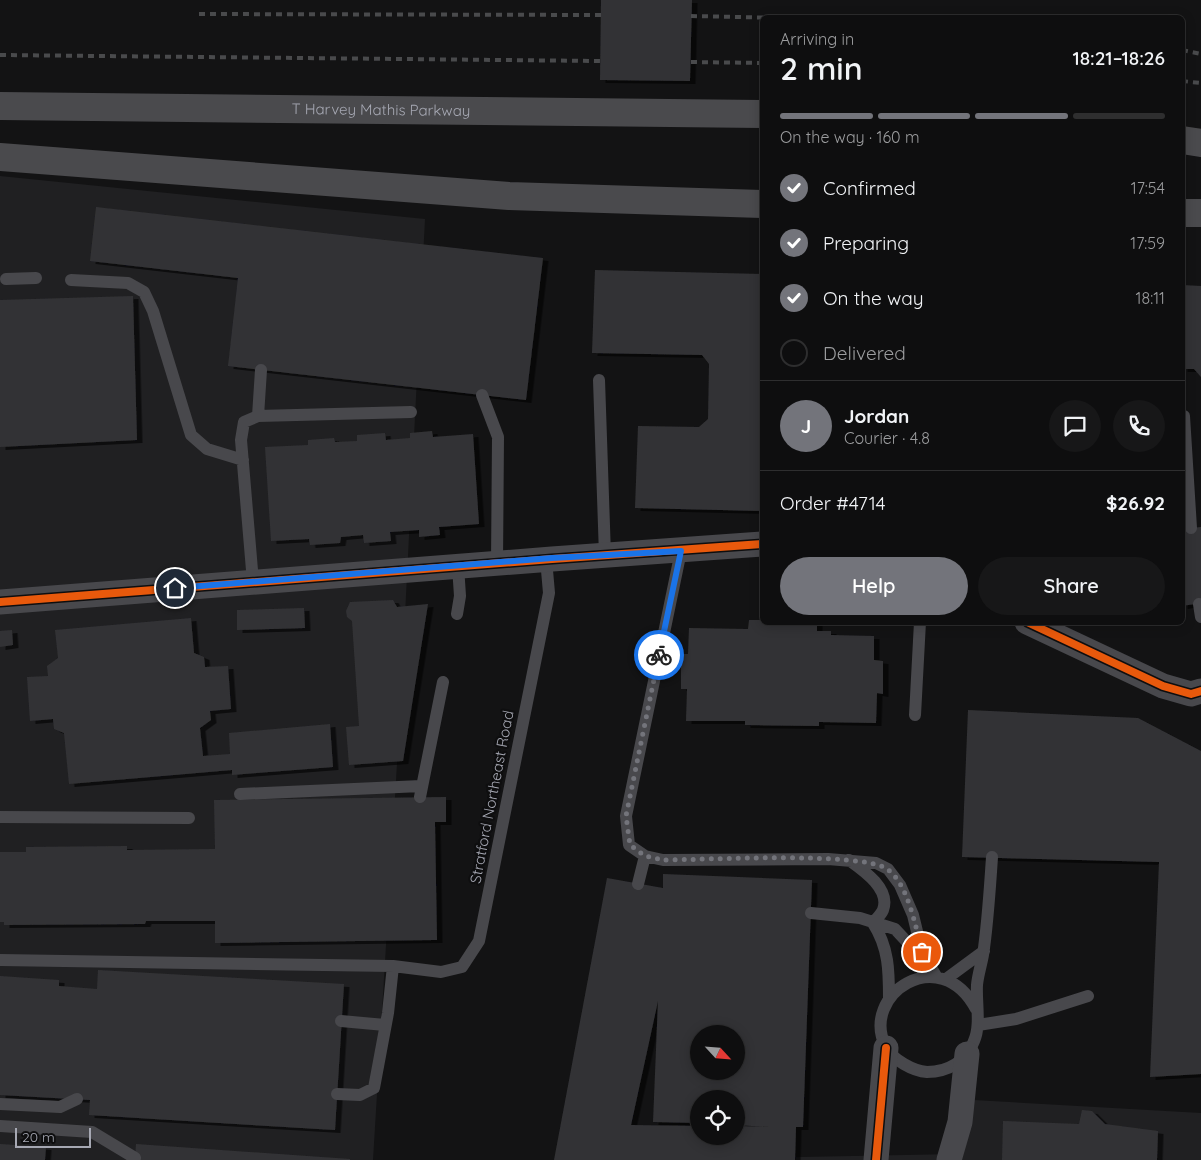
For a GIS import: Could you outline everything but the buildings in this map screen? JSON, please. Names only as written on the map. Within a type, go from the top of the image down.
[{"type":"highway","name":"T Harvey Mathis Parkway","points":[[0,106],[760,114]]},
{"type":"highway","points":[[1185,140],[1201,143]]},
{"type":"highway","points":[[0,157],[509,196],[760,204]]},
{"type":"highway","points":[[1185,213],[1201,214]]},
{"type":"street","points":[[0,602],[760,544]]},
{"type":"street","points":[[1033,625],[1163,686],[1191,694],[1201,691]]},
{"type":"street","points":[[876,1160],[886,1048]]},
{"type":"street","points":[[949,1160],[960,1122],[968,1054]]},
{"type":"lane","points":[[6,279],[36,278]]},
{"type":"lane","points":[[71,280],[128,283],[144,292],[153,311],[191,435],[206,449],[243,460]]},
{"type":"lane","points":[[258,416],[262,370]]},
{"type":"lane","points":[[599,380],[605,556]]},
{"type":"lane","points":[[482,395],[498,437],[497,564]]},
{"type":"lane","points":[[253,582],[241,440],[244,422],[258,416],[411,412]]},
{"type":"lane","points":[[1185,432],[1191,528]]},
{"type":"lane","points":[[681,551],[626,816],[630,845],[645,856],[663,860],[849,860],[876,863],[888,869],[895,877],[913,915],[922,952]]},
{"type":"lane","name":"Stratford Northeast Road","points":[[0,960],[393,966],[441,972],[462,966],[479,941],[549,593],[546,559]]},
{"type":"lane","points":[[457,614],[460,596],[458,566]]},
{"type":"lane","points":[[1199,604],[1201,617]]},
{"type":"lane","points":[[916,715],[920,625]]},
{"type":"lane","points":[[240,794],[421,791],[443,682]]},
{"type":"lane","points":[[0,817],[189,818]]},
{"type":"lane","points":[[638,884],[645,856]]},
{"type":"lane","points":[[976,1009],[969,996],[957,984],[941,978],[918,978],[899,987],[889,999],[882,1014],[882,1031],[886,1048],[910,1068],[925,1072],[941,1071],[956,1065],[968,1054],[975,1040],[978,1025],[976,1009],[978,982],[984,951],[992,858]]},
{"type":"lane","points":[[849,860],[867,873],[882,893],[883,910],[873,924]]},
{"type":"lane","points":[[811,914],[860,918],[873,924],[896,929],[908,943],[922,952],[941,978]]},
{"type":"lane","points":[[873,924],[883,939],[889,980],[889,999]]},
{"type":"lane","points":[[941,978],[984,951]]},
{"type":"lane","points":[[337,1094],[360,1095],[374,1088],[393,966]]},
{"type":"lane","points":[[978,1025],[1016,1019],[1088,996]]},
{"type":"lane","points":[[341,1020],[385,1025]]},
{"type":"lane","points":[[0,1104],[60,1107],[77,1099]]},
{"type":"lane","points":[[0,1126],[92,1132],[135,1158]]},
{"type":"shaded area","points":[[0,176],[425,219],[400,714],[373,1160],[0,1160]]},
{"type":"shaded area","points":[[956,1099],[1201,1113],[1201,1160],[653,1160],[957,1154]]},
{"type":"railway","points":[[199,14],[601,15]]},
{"type":"railway","points":[[691,16],[760,18]]},
{"type":"railway","points":[[1185,51],[1201,54]]},
{"type":"railway","points":[[0,55],[601,61]]},
{"type":"railway","points":[[691,62],[760,63]]},
{"type":"railway","points":[[1185,81],[1201,83]]},
{"type":"cycle path","points":[[0,602],[760,544]]},
{"type":"cycle path","points":[[1033,625],[1163,686],[1191,694],[1201,691]]},
{"type":"cycle path","points":[[876,1160],[886,1048]]},
{"type":"way so far","points":[[659,655],[626,816],[630,845],[645,856],[663,860],[828,859],[862,860],[876,863],[888,869],[900,885],[913,915],[922,952]]},
{"type":"route","points":[[175,588],[497,564],[552,558],[681,551],[659,655]]}]
